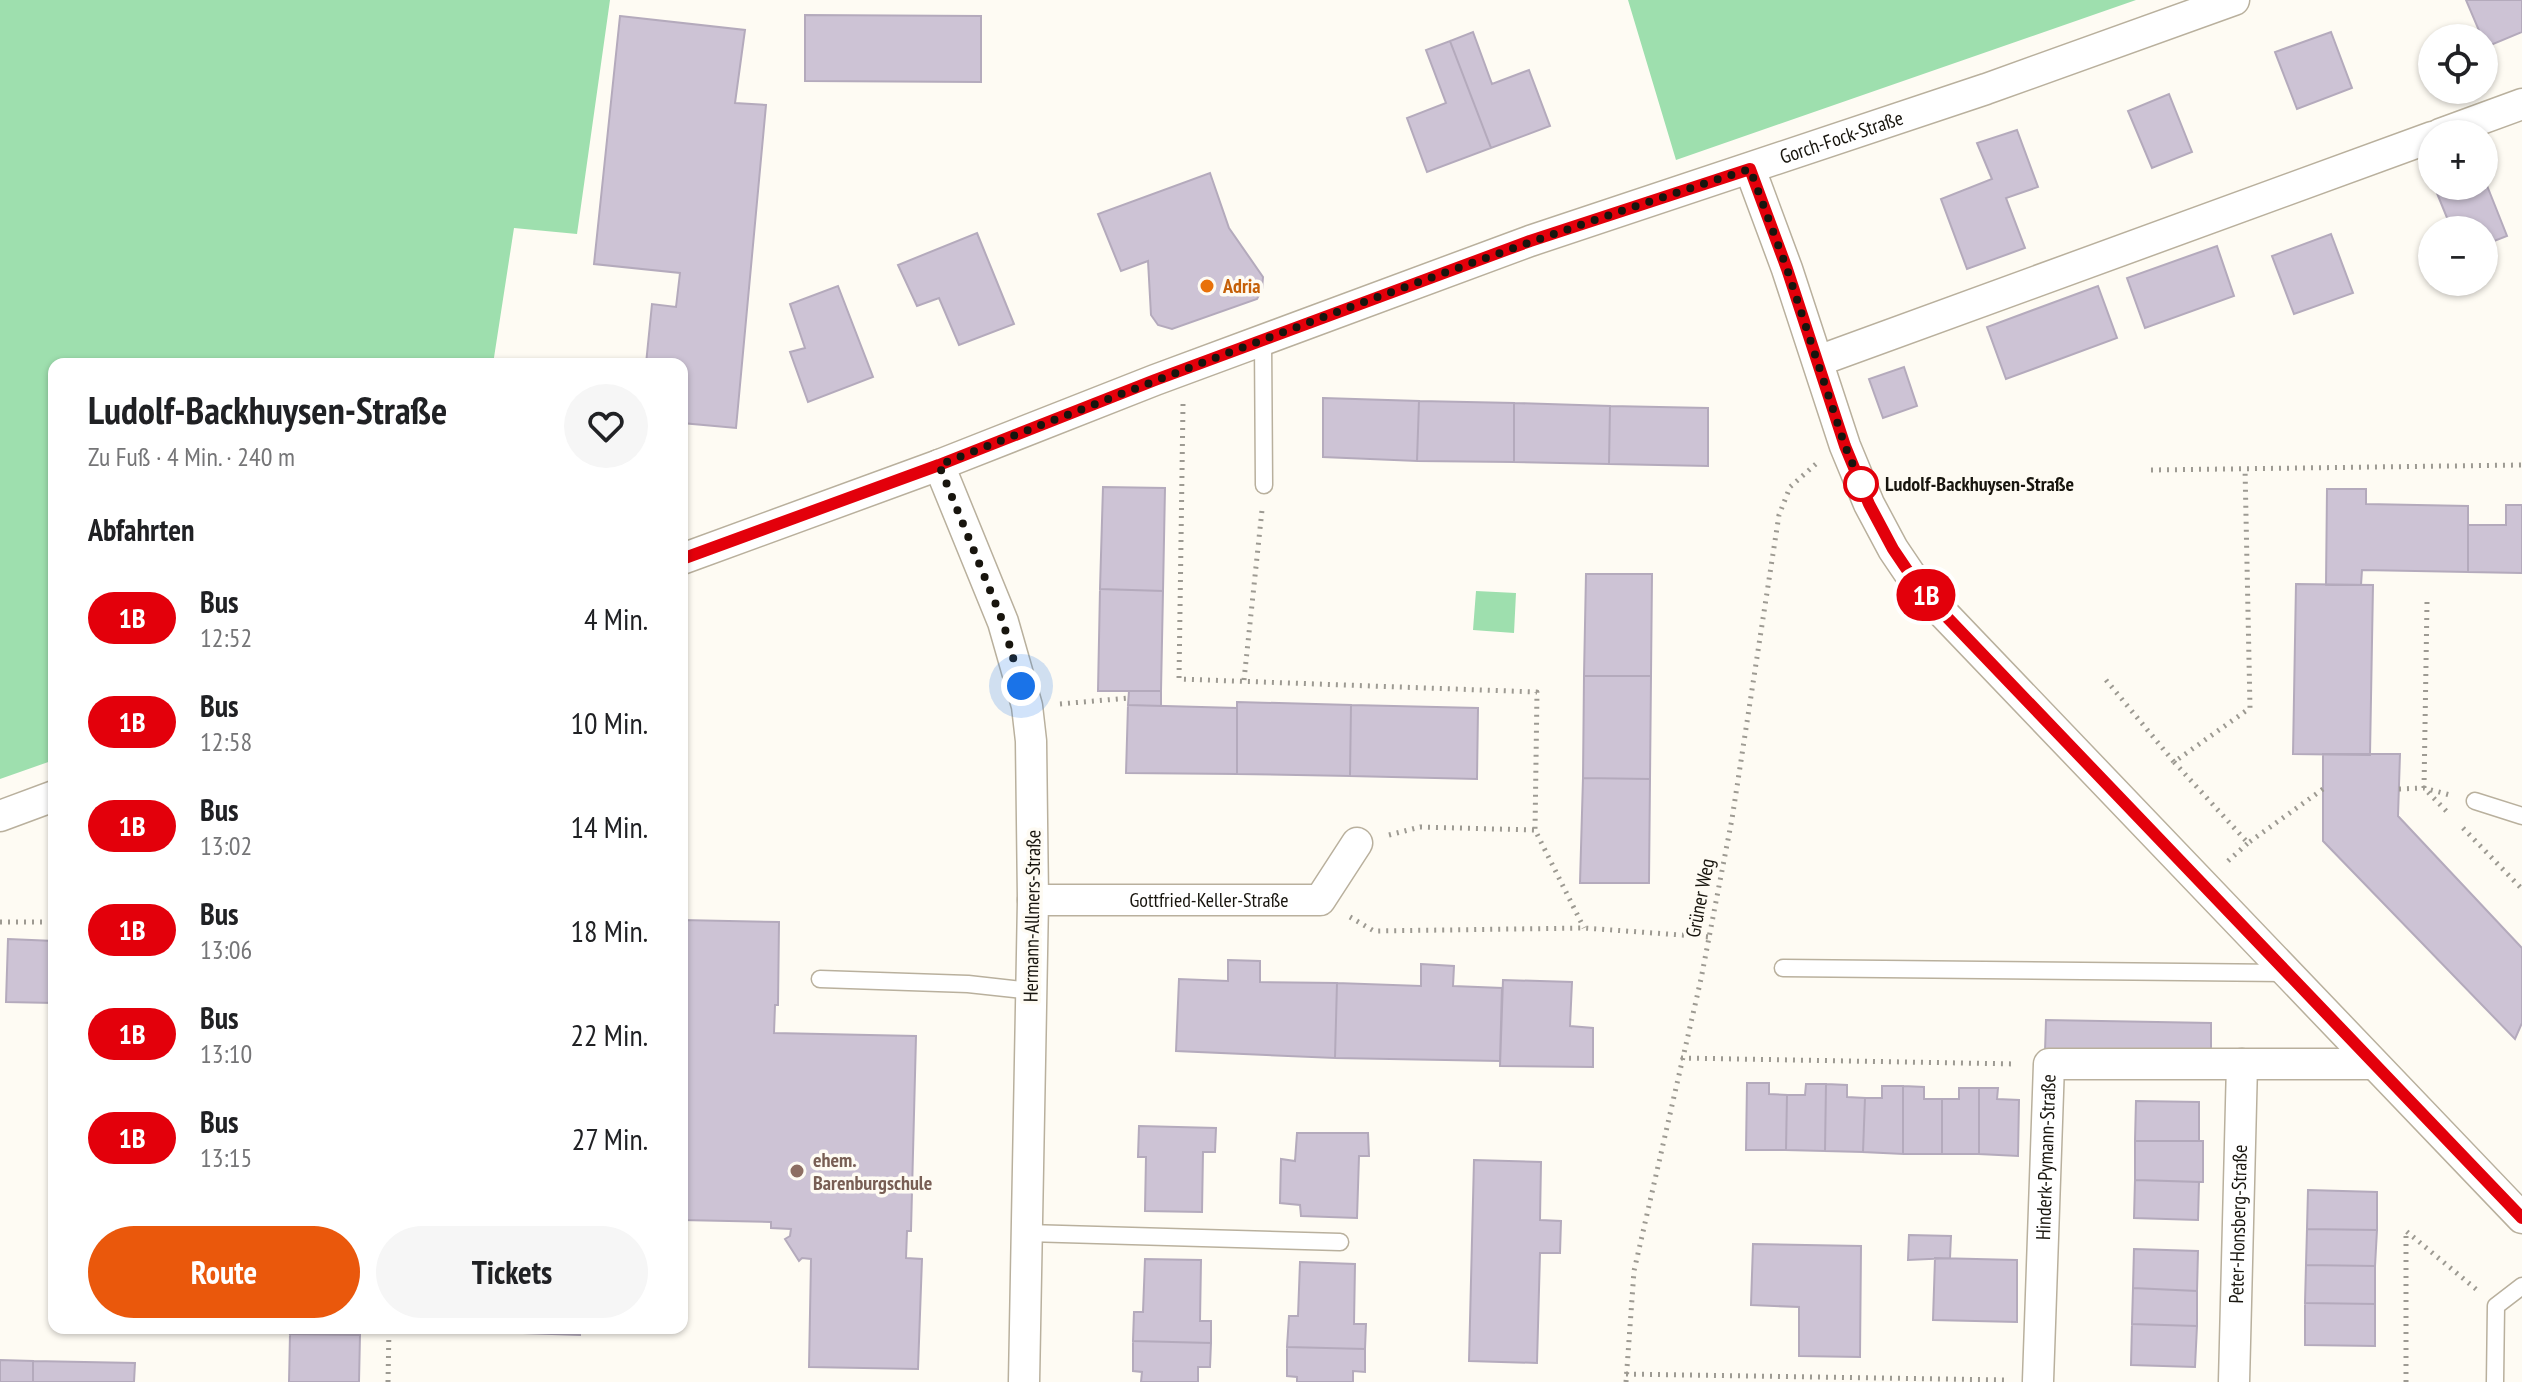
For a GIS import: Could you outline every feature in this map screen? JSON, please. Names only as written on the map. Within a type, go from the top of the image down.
[{"type":"street","name":"Gorch-Fock-Straße","points":[[688,557],[1530,241],[1986,89],[2234,0]]},
{"type":"street","points":[[2478,120],[2522,104]]},
{"type":"street","points":[[1818,361],[2418,142]]},
{"type":"street","points":[[1750,169],[1845,446],[1869,504],[1893,549],[1920,589],[2522,1218]]},
{"type":"street","name":"Hermann-Allmers-Straße","points":[[939,465],[1003,622],[1027,706],[1033,801],[1033,900],[1024,1382]]},
{"type":"street","points":[[0,816],[48,798]]},
{"type":"street","points":[[1320,900],[1357,843]]},
{"type":"street","name":"Gottfried-Keller-Straße","points":[[1033,900],[1320,900]]},
{"type":"street","name":"Hinderk-Pymann-Straße","points":[[2038,1381],[2049,1064],[2373,1064]]},
{"type":"street","name":"Peter-Honsberg-Straße","points":[[2234,1382],[2242,1064]]},
{"type":"lane","points":[[1263,340],[1264,485]]},
{"type":"lane","points":[[2475,801],[2522,816]]},
{"type":"lane","points":[[1783,968],[2288,973]]},
{"type":"lane","points":[[820,979],[968,984],[1031,991]]},
{"type":"lane","points":[[1027,1233],[1340,1242]]},
{"type":"lane","points":[[2495,1382],[2496,1306],[2522,1286]]},
{"type":"path","points":[[1183,371],[1179,679],[1537,692],[1535,830],[1584,928]]},
{"type":"path","name":"Grüner Weg","points":[[1626,1382],[1634,1271],[1709,937],[1734,804],[1779,515],[1790,487],[1814,465],[1845,446]]},
{"type":"path","points":[[2151,470],[2522,465]]},
{"type":"path","points":[[2174,762],[2250,708],[2245,468]]},
{"type":"path","points":[[1244,680],[1264,485]]},
{"type":"path","points":[[2427,602],[2424,788],[2522,889]]},
{"type":"path","points":[[2106,680],[2174,762],[2248,843],[2323,789]]},
{"type":"path","points":[[1027,706],[1129,698]]},
{"type":"path","points":[[2399,789],[2424,788]]},
{"type":"path","points":[[1357,843],[1420,827],[1535,830]]},
{"type":"path","points":[[1320,900],[1374,931],[1584,928],[1709,937]]},
{"type":"path","points":[[0,922],[48,922]]},
{"type":"path","points":[[1681,1058],[2049,1064]]},
{"type":"path","points":[[2406,1382],[2406,1231],[2496,1306]]},
{"type":"path","points":[[388,1382],[389,1334]]},
{"type":"path","points":[[1626,1374],[2038,1381]]},
{"type":"green space","points":[[0,0],[610,0],[577,234],[514,228],[494,358],[48,358],[48,762],[0,779]]},
{"type":"green space","points":[[1628,0],[2136,0],[1676,160]]},
{"type":"green space","points":[[1476,591],[1516,593],[1514,633],[1473,630]]},
{"type":"building","points":[[2466,0],[2522,0],[2522,32],[2498,42],[2498,24],[2476,24]]},
{"type":"building","points":[[805,15],[981,16],[981,82],[805,81]]},
{"type":"building","points":[[620,16],[745,30],[735,103],[766,105],[736,428],[688,424],[688,358],[647,358],[652,304],[676,307],[680,273],[594,264]]},
{"type":"building","points":[[1473,32],[1492,84],[1529,70],[1550,126],[1491,148],[1450,41]]},
{"type":"building","points":[[2331,32],[2352,88],[2297,109],[2275,52]]},
{"type":"building","points":[[1450,41],[1491,148],[1427,172],[1407,118],[1446,103],[1426,50]]},
{"type":"building","points":[[2169,94],[2192,152],[2152,168],[2128,111]]},
{"type":"building","points":[[2017,130],[2038,187],[2006,198],[2025,248],[1967,269],[1941,199],[1992,179],[1977,143]]},
{"type":"building","points":[[1210,173],[1229,228],[1263,277],[1262,290],[1257,299],[1172,329],[1158,325],[1151,315],[1148,261],[1121,271],[1098,214]]},
{"type":"building","points":[[2440,200],[2493,200],[2507,236],[2498,240],[2498,216],[2446,216]]},
{"type":"building","points":[[977,233],[1014,324],[959,345],[939,298],[917,306],[898,265]]},
{"type":"building","points":[[2331,234],[2353,293],[2294,314],[2272,256]]},
{"type":"building","points":[[2217,246],[2234,296],[2145,328],[2127,278]]},
{"type":"building","points":[[838,286],[873,377],[808,402],[790,352],[805,348],[790,304]]},
{"type":"building","points":[[2098,286],[2117,338],[2006,379],[1987,327]]},
{"type":"building","points":[[1904,367],[1917,406],[1883,418],[1869,379]]},
{"type":"building","points":[[1323,398],[1419,401],[1417,461],[1323,457]]},
{"type":"building","points":[[1419,401],[1514,403],[1514,462],[1417,461]]},
{"type":"building","points":[[1514,403],[1610,406],[1609,464],[1514,462]]},
{"type":"building","points":[[1610,406],[1708,408],[1708,466],[1609,464]]},
{"type":"building","points":[[1103,487],[1165,488],[1163,591],[1100,589]]},
{"type":"building","points":[[2327,489],[2366,489],[2366,504],[2468,506],[2468,572],[2362,570],[2361,585],[2326,585]]},
{"type":"building","points":[[2506,505],[2522,505],[2522,573],[2468,572],[2468,525],[2506,525]]},
{"type":"building","points":[[1586,574],[1652,574],[1651,676],[1584,676]]},
{"type":"building","points":[[2296,584],[2373,585],[2370,755],[2293,754]]},
{"type":"building","points":[[1100,589],[1163,591],[1161,691],[1098,691]]},
{"type":"building","points":[[1584,676],[1651,676],[1650,779],[1583,778]]},
{"type":"building","points":[[1129,691],[1161,691],[1161,706],[1128,705]]},
{"type":"building","points":[[1237,702],[1351,705],[1350,776],[1237,774]]},
{"type":"building","points":[[1128,705],[1237,708],[1237,774],[1126,773]]},
{"type":"building","points":[[1351,705],[1478,708],[1477,779],[1350,776]]},
{"type":"building","points":[[2323,754],[2400,754],[2398,816],[2522,948],[2522,1023],[2515,1039],[2323,841]]},
{"type":"building","points":[[1583,778],[1650,779],[1649,883],[1580,883]]},
{"type":"building","name":"ehem. Barenburgschule","points":[[688,920],[779,922],[778,1005],[775,1005],[774,1033],[916,1036],[911,1231],[907,1231],[906,1258],[922,1259],[918,1369],[809,1367],[811,1259],[802,1258],[799,1261],[785,1239],[790,1236],[791,1229],[771,1228],[771,1222],[688,1220]]},
{"type":"building","points":[[8,939],[48,941],[48,1003],[6,1002]]},
{"type":"building","points":[[1228,960],[1260,961],[1260,982],[1337,983],[1335,1058],[1176,1051],[1179,979],[1228,981]]},
{"type":"building","points":[[1421,964],[1454,966],[1453,986],[1502,988],[1500,1061],[1335,1058],[1337,983],[1421,986]]},
{"type":"building","points":[[1503,980],[1572,982],[1570,1026],[1593,1028],[1593,1067],[1500,1066]]},
{"type":"building","points":[[2046,1020],[2211,1023],[2211,1054],[2045,1051]]},
{"type":"building","points":[[1747,1083],[1769,1083],[1769,1094],[1787,1095],[1786,1150],[1746,1150]]},
{"type":"building","points":[[1806,1084],[1826,1084],[1825,1151],[1786,1150],[1787,1095],[1805,1095]]},
{"type":"building","points":[[1826,1084],[1847,1085],[1847,1097],[1865,1098],[1863,1152],[1825,1151]]},
{"type":"building","points":[[1882,1086],[1903,1086],[1903,1154],[1863,1152],[1865,1098],[1882,1098]]},
{"type":"building","points":[[1903,1086],[1924,1087],[1924,1099],[1942,1099],[1942,1154],[1903,1154]]},
{"type":"building","points":[[1959,1088],[1979,1088],[1979,1154],[1942,1154],[1942,1099],[1959,1099]]},
{"type":"building","points":[[1979,1088],[1998,1088],[1997,1099],[2019,1100],[2018,1156],[1979,1154]]},
{"type":"building","points":[[2136,1101],[2199,1102],[2199,1141],[2135,1141]]},
{"type":"building","points":[[1139,1126],[1216,1128],[1215,1152],[1203,1152],[1202,1212],[1145,1211],[1146,1157],[1138,1157]]},
{"type":"building","points":[[1297,1133],[1368,1133],[1369,1156],[1359,1156],[1357,1218],[1301,1216],[1300,1205],[1280,1203],[1281,1159],[1295,1161]]},
{"type":"building","points":[[2135,1141],[2203,1141],[2203,1182],[2135,1180]]},
{"type":"building","points":[[1474,1160],[1541,1162],[1540,1220],[1561,1221],[1560,1253],[1540,1253],[1537,1363],[1469,1361]]},
{"type":"building","points":[[2135,1180],[2199,1182],[2198,1220],[2134,1218]]},
{"type":"building","points":[[2308,1190],[2377,1192],[2377,1230],[2307,1229]]},
{"type":"building","points":[[2307,1229],[2377,1230],[2375,1266],[2306,1265]]},
{"type":"building","points":[[1909,1235],[1951,1236],[1950,1258],[1908,1260]]},
{"type":"building","points":[[1753,1244],[1861,1246],[1860,1357],[1799,1356],[1799,1307],[1751,1305]]},
{"type":"building","points":[[2134,1249],[2198,1251],[2197,1291],[2133,1288]]},
{"type":"building","points":[[1935,1258],[2017,1260],[2017,1322],[1933,1320]]},
{"type":"building","points":[[1145,1259],[1201,1260],[1200,1321],[1211,1321],[1211,1343],[1133,1341],[1134,1312],[1143,1312]]},
{"type":"building","points":[[1300,1262],[1355,1264],[1354,1324],[1366,1324],[1365,1349],[1287,1347],[1289,1316],[1298,1316]]},
{"type":"building","points":[[2306,1265],[2375,1266],[2375,1304],[2305,1303]]},
{"type":"building","points":[[2133,1288],[2197,1291],[2197,1326],[2132,1324]]},
{"type":"building","points":[[2305,1303],[2375,1304],[2375,1346],[2305,1345]]},
{"type":"building","points":[[2132,1324],[2197,1326],[2195,1367],[2131,1365]]},
{"type":"building","points":[[290,1334],[360,1335],[359,1382],[289,1382]]},
{"type":"building","points":[[1133,1341],[1211,1343],[1210,1367],[1198,1367],[1198,1382],[1141,1382],[1142,1372],[1133,1371]]},
{"type":"building","points":[[1287,1347],[1365,1349],[1365,1372],[1353,1371],[1353,1382],[1297,1382],[1297,1377],[1287,1376]]},
{"type":"building","points":[[0,1360],[33,1361],[33,1382],[0,1382]]},
{"type":"building","points":[[33,1361],[135,1363],[134,1382],[33,1382]]},
{"type":"bus line","name":"1B","points":[[688,557],[1530,241],[1750,169],[1787,269],[1845,446],[1869,504],[1893,549],[1920,589],[2522,1218]]},
{"type":"place","name":"Adria","points":[[1207,286]]},
{"type":"place","name":"Ludolf-Backhuysen-Straße","points":[[1861,484]]},
{"type":"place","name":"ehem. Barenburgschule","points":[[797,1171]]},
{"type":"route","points":[[1021,686],[1003,622],[939,465],[1155,380],[1530,241],[1750,169],[1787,269],[1845,446],[1861,484]]}]
